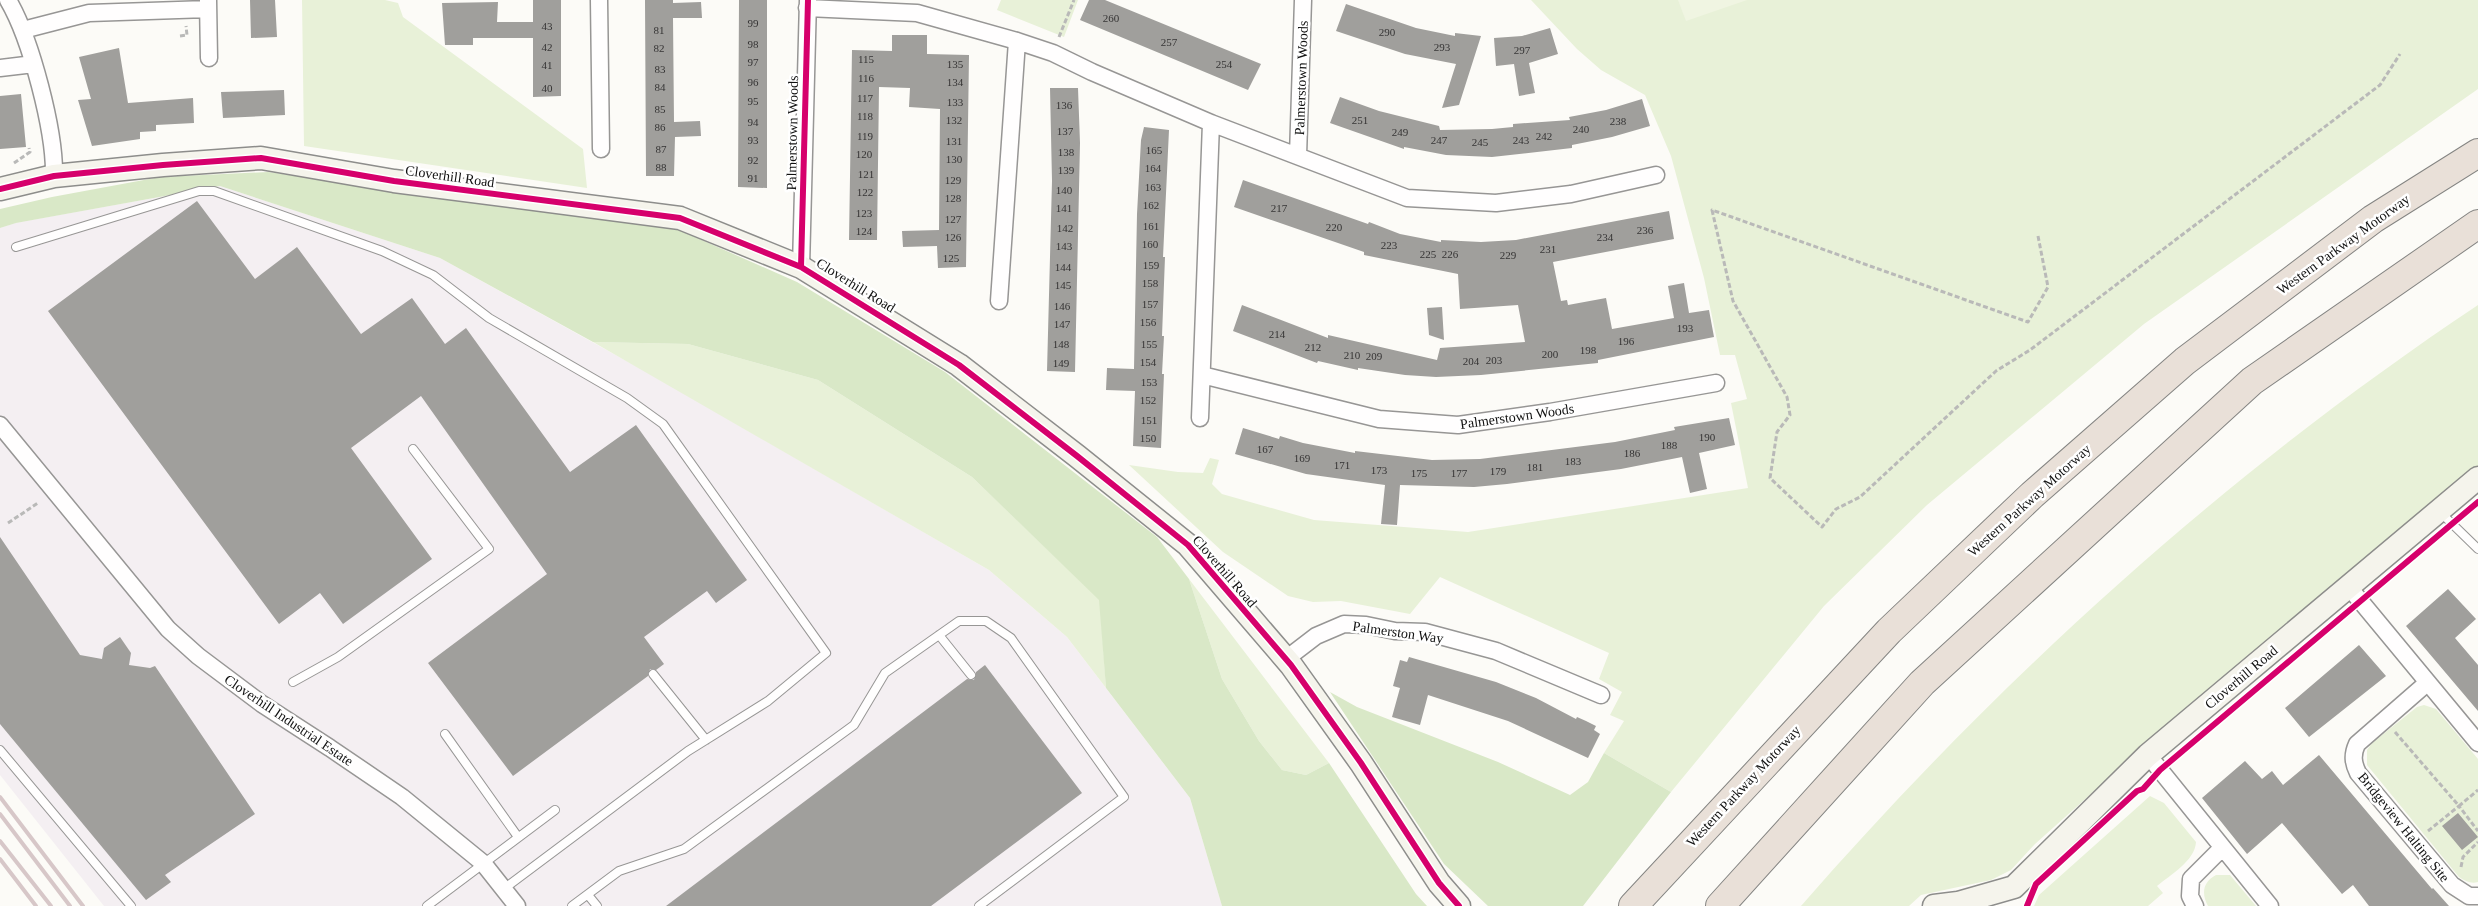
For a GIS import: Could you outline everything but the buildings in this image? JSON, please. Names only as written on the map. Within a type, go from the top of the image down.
[{"type":"highway","name":"Western Parkway Motorway","points":[[1633,906],[1889,631],[2032,495],[2185,362],[2373,219],[2478,153]]},
{"type":"highway","points":[[1720,906],[1922,683],[2252,381],[2478,224]]},
{"type":"street","points":[[8,0],[23,30],[34,64],[54,155],[54,176]]},
{"type":"street","points":[[599,0],[601,149]]},
{"type":"street","name":"Palmerstown Woods","points":[[1298,156],[1303,0]]},
{"type":"street","points":[[23,30],[89,13],[208,4],[209,58]]},
{"type":"street","name":"Palmerstown Woods","points":[[801,267],[808,4],[917,13],[1017,41],[1053,53],[1092,72],[1211,123],[1407,198],[1496,203],[1571,194],[1656,176]]},
{"type":"street","points":[[999,301],[1017,41]]},
{"type":"street","points":[[0,68],[34,64]]},
{"type":"street","points":[[1200,418],[1211,123]]},
{"type":"street","name":"Cloverhill Road","points":[[0,188],[54,176],[163,165],[261,158],[394,181],[680,218],[801,267],[959,365],[1188,545],[1286,659],[1361,762],[1439,883],[1459,906]]},
{"type":"street","name":"Palmerstown Woods","points":[[1202,375],[1379,419],[1458,425],[1550,412],[1716,383]]},
{"type":"street","name":"Cloverhill Industrial Estate","points":[[0,426],[168,629],[190,649],[262,704],[402,797],[483,863],[517,906]]},
{"type":"street","name":"Cloverhill Road","points":[[1934,906],[2012,897],[2148,755],[2478,478]]},
{"type":"street","points":[[2348,586],[2478,743]]},
{"type":"street","name":"Palmerston Way","points":[[1286,659],[1316,636],[1344,624],[1366,625],[1395,631],[1426,632],[1496,651],[1601,695]]},
{"type":"street","name":"Bridgeview Halting Site","points":[[2427,683],[2357,744],[2353,762],[2358,773],[2452,885],[2469,896],[2478,896]]},
{"type":"street","points":[[2148,755],[2270,906]]},
{"type":"street","points":[[2195,906],[2189,888],[2191,879],[2222,848]]},
{"type":"lane","points":[[16,247],[199,190],[214,191],[382,251],[433,274],[488,318],[628,398],[662,424],[826,653],[768,701],[688,751],[504,888]]},
{"type":"lane","points":[[293,682],[338,657],[489,549],[413,449]]},
{"type":"lane","points":[[2438,510],[2478,549]]},
{"type":"lane","points":[[572,906],[619,871],[684,849],[854,725],[884,673],[959,621],[986,620],[1011,638],[1124,797],[979,906]]},
{"type":"lane","points":[[939,634],[971,675]]},
{"type":"lane","points":[[653,674],[706,740]]},
{"type":"lane","points":[[445,734],[518,837]]},
{"type":"lane","points":[[0,750],[131,906]]},
{"type":"lane","points":[[428,906],[439,902],[483,863],[555,810]]},
{"type":"lane","points":[[588,894],[597,906]]},
{"type":"path","points":[[1066,41],[1059,38],[1074,0]]},
{"type":"path","points":[[180,36],[187,35],[186,22]]},
{"type":"path","points":[[2038,236],[2048,287],[2028,322],[1712,210],[1733,301],[1787,397],[1790,415],[1777,432],[1770,478],[1822,527],[1836,509],[1860,497],[1996,371],[2030,350],[2380,86],[2400,54]]},
{"type":"path","points":[[10,166],[30,152],[29,148]]},
{"type":"path","points":[[8,523],[38,503]]},
{"type":"path","points":[[2384,720],[2459,806],[2478,831]]},
{"type":"path","points":[[2415,842],[2478,790]]},
{"type":"path","points":[[2459,890],[2463,858],[2478,842]]},
{"type":"shaded area","points":[[220,186],[440,258],[650,374],[989,570],[1067,637],[1190,798],[1222,906],[104,906],[0,775],[0,228],[15,223]]},
{"type":"green space","points":[[302,0],[385,0],[398,3],[403,17],[583,149],[587,188],[304,146]]},
{"type":"green space","points":[[1001,0],[1078,0],[1064,37],[997,10]]},
{"type":"green space","points":[[1531,0],[2478,0],[2478,89],[2144,324],[1927,505],[1824,606],[1671,792],[1604,753],[1624,721],[1610,715],[1622,692],[1599,679],[1609,653],[1440,577],[1410,614],[1341,601],[1313,602],[1288,596],[1223,552],[1129,465],[1178,472],[1203,473],[1210,458],[1219,460],[1212,484],[1222,494],[1314,520],[1468,532],[1748,488],[1731,403],[1747,399],[1735,355],[1720,355],[1704,278],[1671,156],[1645,95],[1601,70],[1577,49]]},
{"type":"green space","points":[[1678,0],[1747,0],[1686,21]]},
{"type":"green space","points":[[268,172],[679,230],[797,282],[945,372],[1157,537],[1189,579],[1222,679],[1259,741],[1282,770],[1306,775],[1329,763],[1416,894],[1427,906],[1222,906],[1190,798],[1106,688],[1099,600],[972,477],[818,380],[688,344],[593,342],[440,258],[220,186],[16,223],[0,228],[0,209],[52,197],[160,177]]},
{"type":"green space","points":[[2478,305],[2478,469],[2140,750],[2035,844],[2011,870],[1991,880],[1921,895],[1909,906],[1801,906],[1955,740],[2036,660],[2120,583],[2206,509],[2294,438],[2385,370]]},
{"type":"green space","points":[[593,342],[688,344],[818,380],[972,477],[1100,600],[1106,688],[1067,637],[989,570]]},
{"type":"green space","points":[[1189,579],[1329,763],[1306,775],[1282,770],[1259,741],[1222,679]]},
{"type":"green space","points":[[1330,692],[1357,707],[1498,762],[1570,795],[1588,782],[1604,753],[1671,792],[1583,906],[1488,906],[1444,864]]},
{"type":"green space","points":[[2424,705],[2436,709],[2478,759],[2478,882],[2468,882],[2459,877],[2367,765],[2367,750],[2372,743],[2417,707]]},
{"type":"green space","points":[[2150,796],[2164,803],[2196,842],[2195,849],[2187,861],[2157,886],[2163,893],[2148,906],[2034,906],[2039,895]]},
{"type":"green space","points":[[2216,875],[2230,875],[2256,906],[2208,906],[2204,897],[2204,888],[2208,881]]},
{"type":"railway","points":[[0,797],[83,906]]},
{"type":"railway","points":[[0,814],[70,906]]},
{"type":"railway","points":[[0,841],[51,906]]},
{"type":"railway","points":[[0,859],[36,906]]},
{"type":"cycle path","points":[[801,267],[808,0]]},
{"type":"cycle path","points":[[0,189],[54,176],[163,165],[261,158],[394,181],[680,218],[801,267],[959,365],[1188,545],[1291,665],[1361,763],[1439,883],[1459,906]]},
{"type":"cycle path","points":[[2027,906],[2036,884],[2137,791],[2143,789],[2160,770],[2478,502]]}]
